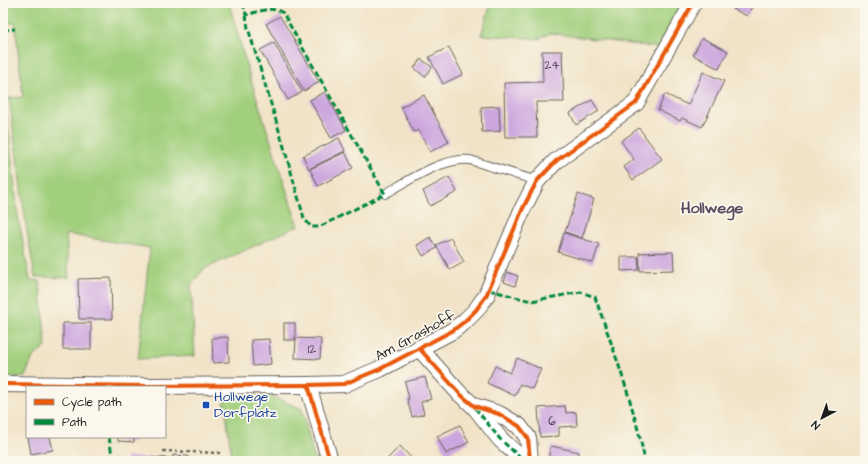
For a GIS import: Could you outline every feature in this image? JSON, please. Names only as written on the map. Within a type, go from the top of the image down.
[{"type":"street","name":"Am Grashoff","points":[[3,384],[148,386],[344,384],[380,369],[452,331],[476,310],[489,290],[523,208],[537,181],[556,161],[636,103],[693,3]]},
{"type":"street","points":[[419,348],[460,394],[474,406],[500,439],[524,461]]},
{"type":"street","points":[[308,385],[330,461]]},
{"type":"street","points":[[474,406],[499,414],[519,426],[528,438],[530,461]]},
{"type":"lane","points":[[385,194],[429,169],[461,159],[470,160],[537,181]]},
{"type":"path","points":[[163,451],[221,453]]},
{"type":"green space","points":[[3,3],[229,3],[249,74],[298,226],[204,269],[191,285],[195,356],[138,359],[150,248],[66,234],[69,278],[35,277],[26,225],[9,98],[23,97],[15,23],[3,23]]},
{"type":"green space","points":[[491,3],[686,3],[660,48],[550,33],[539,39],[481,35]]},
{"type":"green space","points":[[3,98],[5,98],[18,216],[30,280],[40,281],[46,347],[33,357],[25,377],[3,377]]},
{"type":"green space","points":[[271,396],[302,409],[315,461],[232,461],[224,397]]},
{"type":"building","points":[[736,3],[754,3],[747,16],[733,9]]},
{"type":"building","points":[[280,16],[319,82],[304,91],[266,24]]},
{"type":"building","points":[[702,38],[728,51],[719,69],[693,55]]},
{"type":"building","points":[[274,43],[302,92],[288,100],[260,50]]},
{"type":"building","points":[[449,47],[463,74],[443,84],[429,57]]},
{"type":"building","points":[[542,51],[562,51],[564,102],[536,102],[537,137],[505,137],[504,83],[543,82]]},
{"type":"building","points":[[421,59],[432,67],[425,77],[414,68]]},
{"type":"building","points":[[703,72],[724,81],[702,127],[682,118],[680,121],[658,110],[665,94],[688,105]]},
{"type":"building","points":[[325,92],[346,130],[331,138],[310,100]]},
{"type":"building","points":[[424,95],[449,142],[430,152],[419,130],[414,132],[401,107]]},
{"type":"building","points":[[592,100],[599,111],[576,125],[570,113]]},
{"type":"building","points":[[499,106],[500,131],[482,132],[481,107]]},
{"type":"building","points":[[639,128],[662,159],[633,180],[624,167],[634,159],[621,141]]},
{"type":"building","points":[[339,138],[345,151],[309,169],[303,156]]},
{"type":"building","points":[[345,152],[353,168],[318,186],[310,169]]},
{"type":"building","points":[[449,177],[457,192],[430,206],[423,191]]},
{"type":"building","points":[[578,194],[594,199],[582,238],[565,232]]},
{"type":"building","points":[[564,233],[599,244],[593,263],[558,252]]},
{"type":"building","points":[[430,237],[437,248],[423,256],[417,245]]},
{"type":"building","points":[[451,238],[464,262],[450,270],[436,245]]},
{"type":"building","points":[[673,252],[674,270],[640,271],[639,253]]},
{"type":"building","points":[[621,257],[638,257],[639,270],[621,271]]},
{"type":"building","points":[[507,272],[518,276],[515,286],[504,282]]},
{"type":"building","points":[[111,278],[112,319],[79,319],[78,279]]},
{"type":"building","points":[[63,323],[91,323],[91,349],[63,349]]},
{"type":"building","points":[[284,323],[295,323],[295,340],[284,340]]},
{"type":"building","points":[[228,337],[229,362],[213,363],[212,338]]},
{"type":"building","points":[[296,338],[321,339],[320,359],[295,358]]},
{"type":"building","points":[[269,339],[271,364],[253,366],[251,340]]},
{"type":"building","points":[[517,358],[541,369],[532,389],[520,384],[515,396],[487,383],[495,366],[510,373]]},
{"type":"building","points":[[425,377],[431,399],[421,402],[424,414],[412,417],[407,399],[409,399],[405,382]]},
{"type":"building","points":[[565,406],[566,413],[576,412],[577,426],[559,427],[559,436],[540,437],[538,408]]},
{"type":"building","points":[[460,425],[469,442],[446,454],[437,436]]},
{"type":"building","points":[[28,438],[50,438],[53,450],[31,454]]},
{"type":"building","points":[[118,438],[134,438],[134,442],[118,441]]},
{"type":"building","points":[[400,446],[414,461],[385,461]]},
{"type":"building","points":[[551,446],[579,452],[578,461],[548,461]]},
{"type":"building","points":[[173,455],[188,456],[188,461],[126,461],[126,457],[173,458]]},
{"type":"marked path","points":[[243,3],[246,15],[269,9],[283,13],[385,194],[319,227],[311,227],[304,218],[248,28],[246,15]]},
{"type":"marked path","points":[[3,30],[15,29]]},
{"type":"marked path","points":[[489,290],[531,301],[581,292],[595,297],[629,399],[645,461]]},
{"type":"marked path","points":[[475,408],[500,439],[524,461]]},
{"type":"marked path","points":[[109,438],[113,461]]},
{"type":"cycle path","points":[[3,384],[148,386],[344,384],[380,369],[452,331],[476,310],[486,296],[523,208],[537,181],[556,161],[636,103],[693,3]]},
{"type":"cycle path","points":[[419,348],[460,394],[474,406],[499,414],[519,426],[528,438],[530,461]]},
{"type":"cycle path","points":[[308,385],[330,461]]},
{"type":"place","name":"Hollwege Dorfplatz","points":[[206,405]]},
{"type":"district","name":"Hollwege","points":[[712,208]]}]
